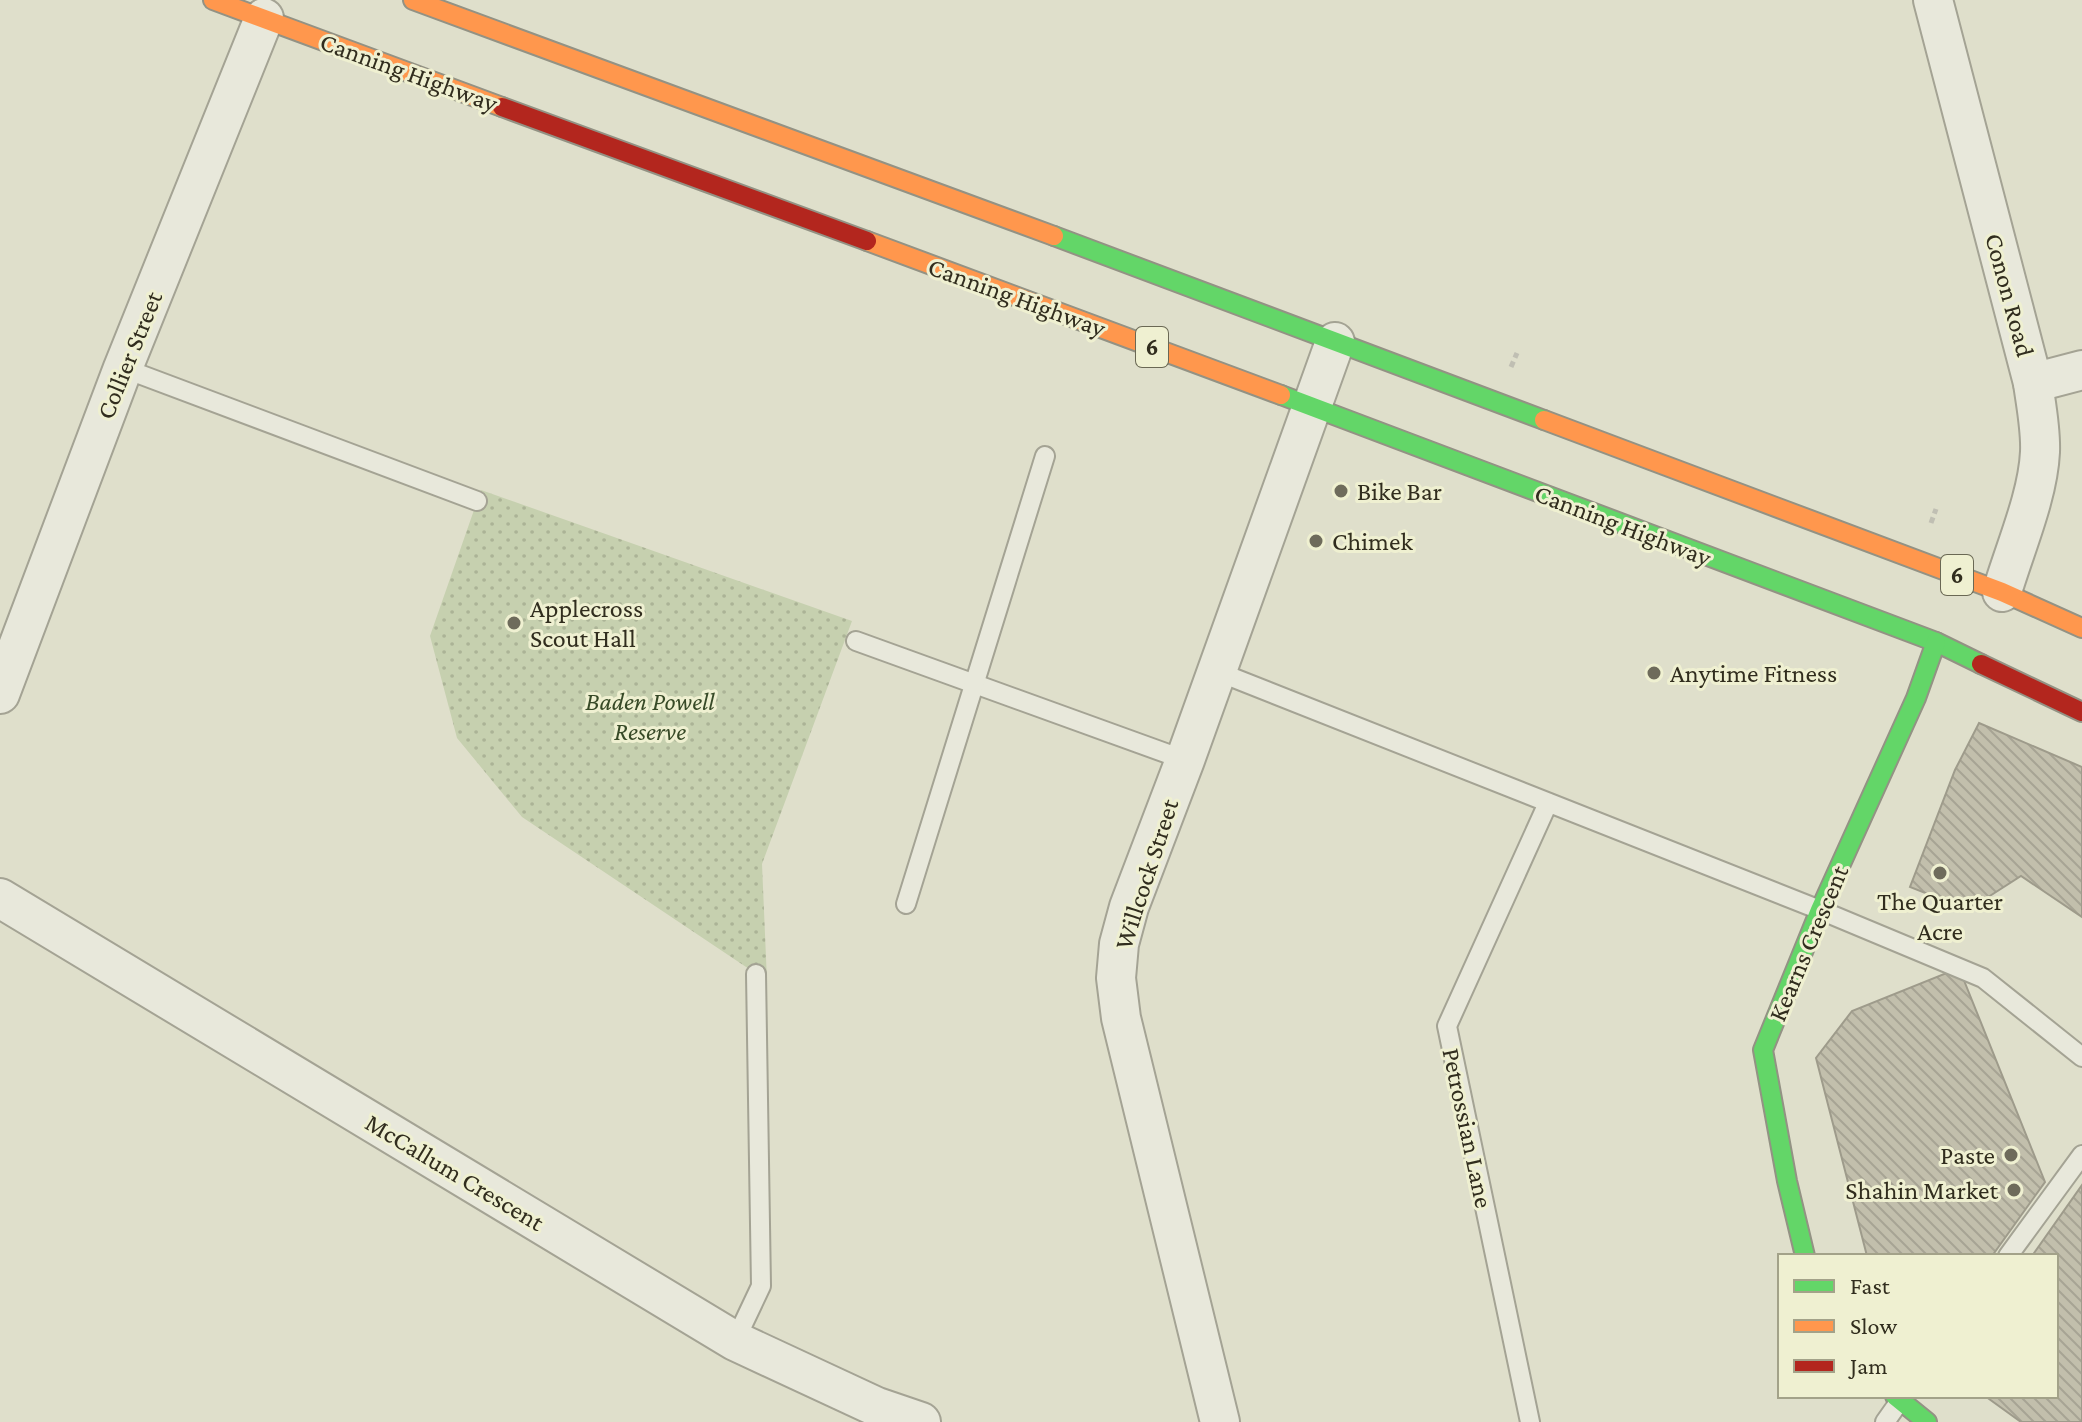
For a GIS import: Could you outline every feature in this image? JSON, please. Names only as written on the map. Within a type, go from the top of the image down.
[{"type":"main road","name":"Canning Highway","points":[[213,0],[1312,406],[1936,642],[2082,712]]},
{"type":"main road","name":"6","points":[[413,0],[956,199],[2002,592],[2082,628]]},
{"type":"main road","name":"Kearns Crescent","points":[[1805,1254],[1787,1181],[1763,1050],[1820,910],[1916,698],[1936,642]]},
{"type":"main road","points":[[1899,1398],[1927,1422]]},
{"type":"street","name":"Conon Road","points":[[1933,0],[2033,383],[2040,453],[2032,493],[2002,592]]},
{"type":"street","name":"Collier Street","points":[[0,694],[123,368],[264,18]]},
{"type":"street","name":"Willcock Street","points":[[1220,1422],[1121,1018],[1116,978],[1119,944],[1129,907],[1335,342]]},
{"type":"street","points":[[2033,383],[2082,370]]},
{"type":"street","name":"McCallum Crescent","points":[[0,898],[735,1341],[877,1407],[921,1422]]},
{"type":"lane","points":[[123,368],[477,501]]},
{"type":"lane","points":[[906,904],[1045,456]]},
{"type":"lane","points":[[856,641],[1185,760]]},
{"type":"lane","points":[[1216,671],[1820,910],[1983,978],[2082,1057]]},
{"type":"lane","name":"Petrossian Lane","points":[[1530,1422],[1447,1026],[1548,803]]},
{"type":"lane","points":[[735,1341],[761,1286],[756,974]]},
{"type":"lane","points":[[2009,1254],[2082,1155]]},
{"type":"lane","points":[[1885,1422],[1899,1398]]},
{"type":"green space","name":"Baden Powell Reserve","points":[[481,490],[852,621],[762,864],[767,981],[522,817],[457,738],[430,636]]},
{"type":"building","points":[[1979,723],[2082,767],[2082,917],[2021,876],[1968,910],[1910,887],[1955,770]]},
{"type":"building","points":[[1959,968],[2045,1182],[1993,1254],[1866,1254],[1816,1058],[1852,1011]]},
{"type":"building","points":[[2082,1185],[2082,1422],[2021,1422],[1988,1398],[2058,1398],[2058,1254],[2033,1254]]},
{"type":"traffic: fast","points":[[1054,236],[1544,420]]},
{"type":"traffic: fast","points":[[1281,395],[1936,642],[1981,664]]},
{"type":"traffic: fast","points":[[1805,1254],[1787,1181],[1763,1050],[1820,910],[1916,698],[1936,642]]},
{"type":"traffic: fast","points":[[1897,1398],[1927,1422]]},
{"type":"traffic: slow","points":[[213,0],[502,107]]},
{"type":"traffic: slow","points":[[413,0],[1054,236]]},
{"type":"traffic: slow","points":[[867,241],[1281,395]]},
{"type":"traffic: slow","points":[[1544,420],[2002,592],[2082,628]]},
{"type":"traffic: jam","points":[[502,107],[867,241]]},
{"type":"traffic: jam","points":[[1981,664],[2082,712]]},
{"type":"place","name":"Bike Bar","points":[[1341,491]]},
{"type":"place","name":"Chimek","points":[[1316,541]]},
{"type":"place","name":"Applecross Scout Hall","points":[[514,623]]},
{"type":"place","name":"Anytime Fitness","points":[[1654,673]]},
{"type":"place","name":"The Quarter Acre","points":[[1940,873]]},
{"type":"place","name":"Paste","points":[[2011,1155]]},
{"type":"place","name":"Shahin Market","points":[[2014,1190]]}]
